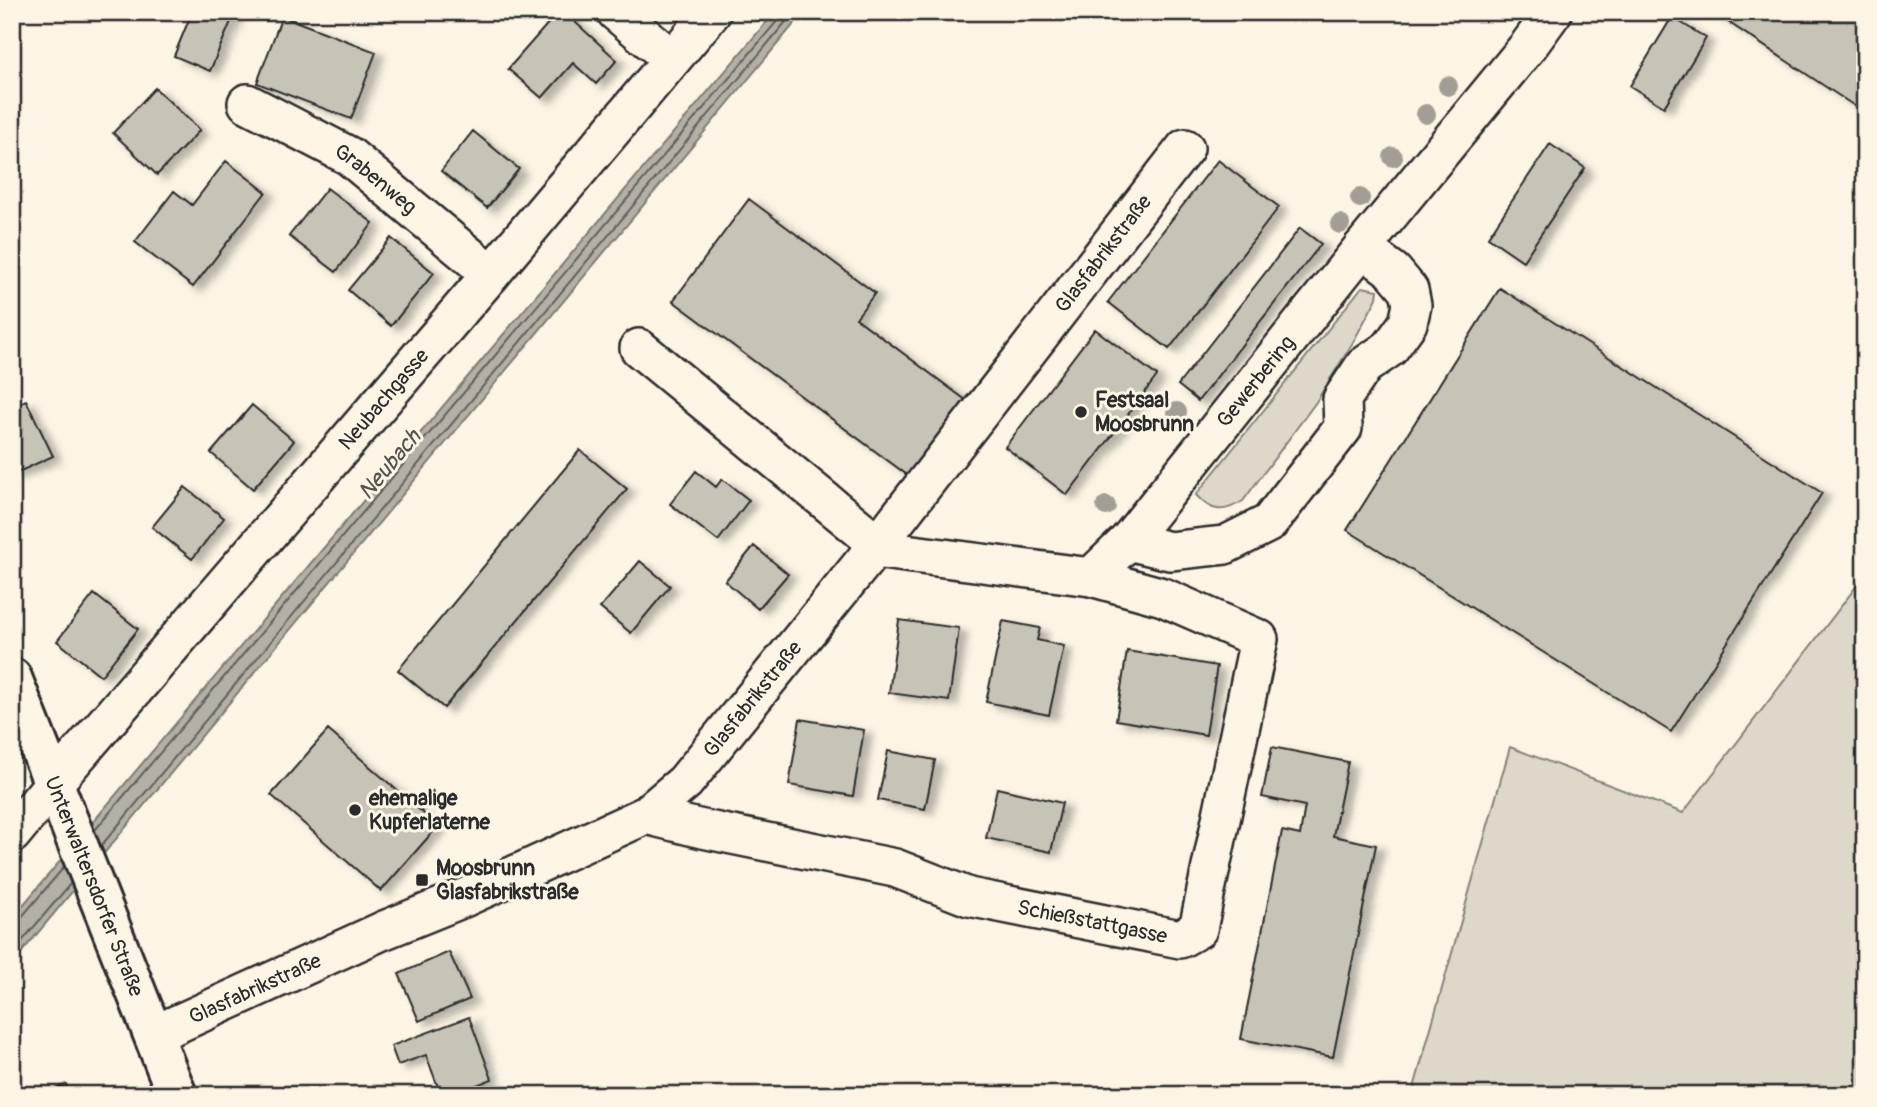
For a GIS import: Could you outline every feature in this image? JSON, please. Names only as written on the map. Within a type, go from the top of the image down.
[{"type":"main road","name":"Unterwaltersdorfer Straße","points":[[12,678],[177,1095]]},
{"type":"street","points":[[616,12],[672,59]]},
{"type":"street","name":"Neubachgasse","points":[[12,834],[712,12]]},
{"type":"street","name":"Gewerbering","points":[[1091,577],[1128,541],[1553,12]]},
{"type":"street","name":"Grabenweg","points":[[247,103],[349,156],[491,274]]},
{"type":"street","name":"Glasfabrikstraße","points":[[153,1035],[646,815],[685,782],[876,546],[1185,148]]},
{"type":"street","points":[[1128,541],[1170,551],[1225,545],[1269,523],[1343,428],[1342,399],[1364,366],[1390,348],[1408,323],[1412,305],[1409,290],[1393,271],[1362,248]]},
{"type":"street","points":[[639,348],[876,546],[1091,577]]},
{"type":"street","name":"Schießstattgasse","points":[[646,815],[895,867],[969,897],[1180,939],[1198,929],[1259,639],[1163,597],[1091,577]]},
{"type":"shaded area","points":[[1362,287],[1378,290],[1377,298],[1316,402],[1243,501],[1224,509],[1207,505],[1196,495]]},
{"type":"shaded area","points":[[1865,575],[1865,1095],[1412,1095],[1510,747],[1683,813]]},
{"type":"water","points":[[775,12],[804,12],[12,964],[12,918]]},
{"type":"building","points":[[192,12],[235,12],[210,71],[174,56]]},
{"type":"building","points":[[558,12],[564,12],[617,60],[596,84],[573,63],[542,98],[508,69]]},
{"type":"building","points":[[1713,12],[1865,12],[1865,113]]},
{"type":"building","points":[[282,16],[376,52],[351,119],[257,83]]},
{"type":"building","points":[[1672,17],[1706,38],[1664,107],[1630,86]]},
{"type":"building","points":[[155,88],[200,130],[157,175],[113,133]]},
{"type":"building","points":[[473,131],[519,169],[487,208],[441,171]]},
{"type":"building","points":[[1550,144],[1585,168],[1523,261],[1488,237]]},
{"type":"building","points":[[1218,160],[1279,207],[1169,349],[1108,302]]},
{"type":"building","points":[[226,161],[266,192],[193,287],[135,242],[174,191],[192,205]]},
{"type":"building","points":[[327,188],[373,223],[336,272],[289,236]]},
{"type":"building","points":[[749,199],[875,293],[856,318],[967,401],[910,477],[673,301]]},
{"type":"building","points":[[1300,228],[1321,244],[1198,401],[1178,385]]},
{"type":"building","points":[[391,238],[434,273],[391,326],[348,290]]},
{"type":"building","points":[[1500,288],[1822,493],[1671,732],[1347,530]]},
{"type":"building","name":"Festsaal Moosbrunn","points":[[1095,329],[1157,376],[1067,495],[1005,447]]},
{"type":"building","points":[[26,400],[53,456],[12,475],[12,407]]},
{"type":"building","points":[[252,405],[294,441],[253,489],[211,453]]},
{"type":"building","points":[[580,450],[627,489],[444,708],[398,670]]},
{"type":"building","points":[[696,471],[716,487],[722,479],[749,500],[718,541],[670,504]]},
{"type":"building","points":[[185,487],[224,518],[192,559],[152,527]]},
{"type":"building","points":[[754,546],[788,574],[758,609],[725,581]]},
{"type":"building","points":[[640,561],[670,586],[631,633],[600,608]]},
{"type":"building","points":[[94,594],[138,629],[101,676],[57,641]]},
{"type":"building","points":[[899,620],[959,628],[949,701],[889,693]]},
{"type":"building","points":[[1003,621],[1040,628],[1037,640],[1064,646],[1049,715],[986,702]]},
{"type":"building","points":[[1127,651],[1217,666],[1206,735],[1116,720]]},
{"type":"building","points":[[800,719],[864,730],[853,796],[789,785]]},
{"type":"building","name":"ehemalige Kupferlaterne","points":[[328,730],[438,826],[381,891],[271,795]]},
{"type":"building","points":[[1272,747],[1348,762],[1333,836],[1376,845],[1333,1057],[1241,1039],[1282,831],[1300,835],[1305,806],[1262,797]]},
{"type":"building","points":[[888,751],[935,760],[925,809],[878,800]]},
{"type":"building","points":[[997,788],[1062,803],[1051,852],[986,838]]},
{"type":"building","points":[[449,952],[470,999],[419,1021],[399,974]]},
{"type":"building","points":[[469,1017],[492,1079],[452,1095],[441,1095],[426,1055],[398,1065],[391,1046]]},
{"type":"building","points":[[66,1084],[70,1095],[41,1095]]},
{"type":"place","name":"Festsaal Moosbrunn","points":[[1081,412]]},
{"type":"place","name":"ehemalige Kupferlaterne","points":[[355,810]]},
{"type":"place","name":"Moosbrunn Glasfabrikstraße","points":[[422,880]]},
{"type":"water label","name":"Neubach","points":[[389,464]]}]
